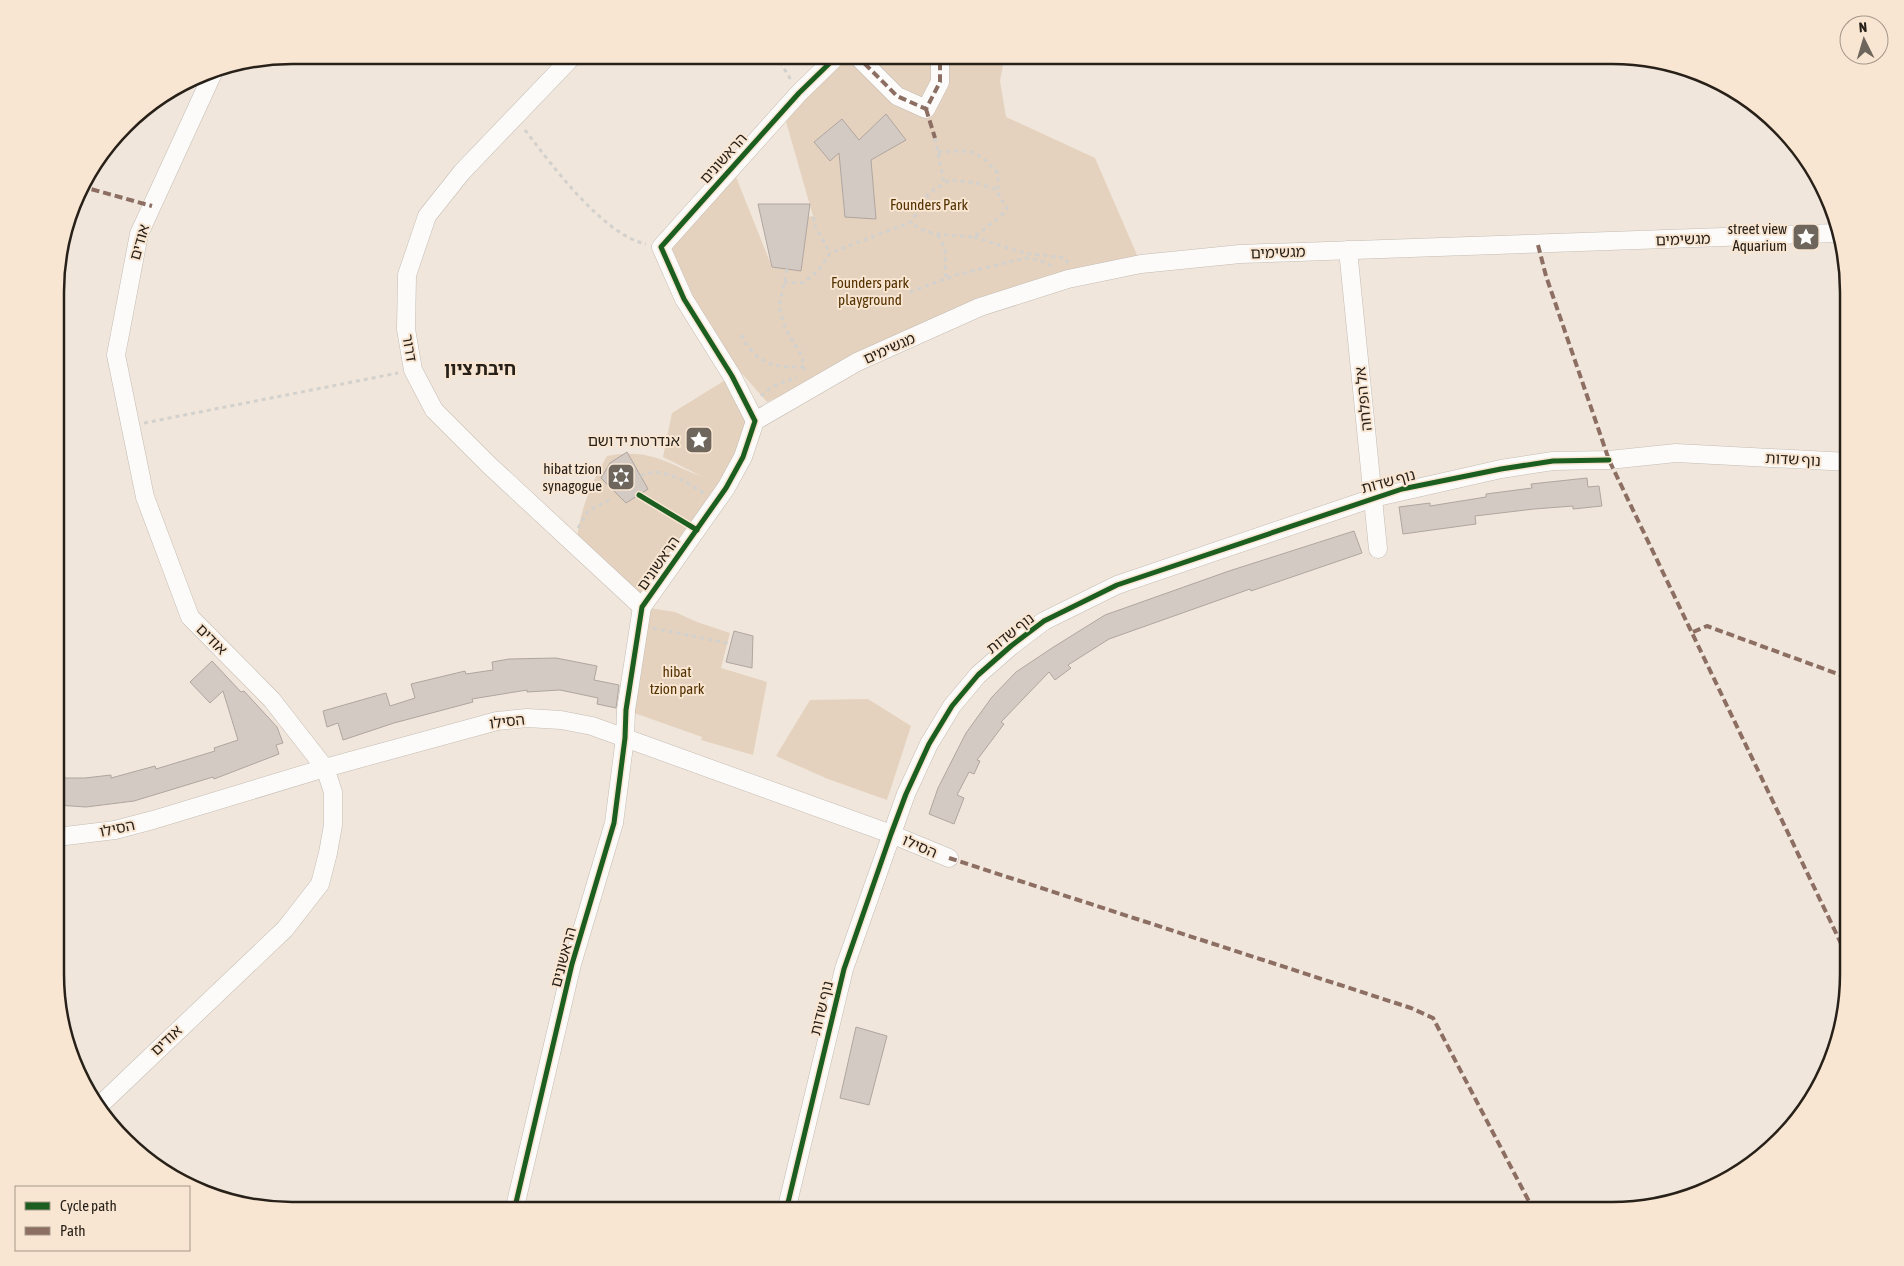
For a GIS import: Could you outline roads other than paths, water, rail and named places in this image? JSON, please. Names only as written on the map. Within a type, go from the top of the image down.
[{"type":"street","name":"דרור","points":[[565,64],[462,172],[428,216],[407,275],[406,329],[414,370],[434,410],[642,607]]},
{"type":"street","name":"הראשונים","points":[[516,1202],[572,964],[614,823],[625,738],[626,710],[642,607],[718,500],[742,457],[755,421],[732,376],[684,299],[661,247],[799,93],[829,64]]},
{"type":"street","points":[[865,64],[897,96],[926,109],[940,82],[940,64]]},
{"type":"street","name":"אודים","points":[[103,1102],[285,929],[320,884],[333,825],[333,792],[326,768],[272,700],[190,617],[145,497],[116,355],[139,234],[210,79]]},
{"type":"street","name":"מגשימים","points":[[755,421],[857,362],[980,307],[1068,279],[1140,264],[1240,254],[1832,233]]},
{"type":"street","name":"אל הפלחה","points":[[1348,250],[1378,549]]},
{"type":"street","name":"נוף שדות","points":[[788,1202],[842,978],[906,794],[929,744],[952,706],[978,675],[1011,646],[1044,621],[1117,584],[1373,498],[1501,468],[1553,461],[1609,460],[1676,453],[1840,462]]},
{"type":"street","name":"הסילו","points":[[64,836],[115,830],[326,768],[496,721],[528,718],[560,720],[592,726],[891,834],[949,858]]},
{"type":"place","name":"street view Aquarium","points":[[1806,237]]},
{"type":"place","name":"אנדרטת יד ושם","points":[[699,440]]},
{"type":"place","name":"hibat tzion synagogue","points":[[621,477]]},
{"type":"district","name":"חיבת ציון","points":[[480,368]]},
{"type":"park label","name":"Founders Park","points":[[929,204]]},
{"type":"park label","name":"Founders park playground","points":[[870,290]]},
{"type":"park label","name":"hibat tzion park","points":[[677,680]]}]
